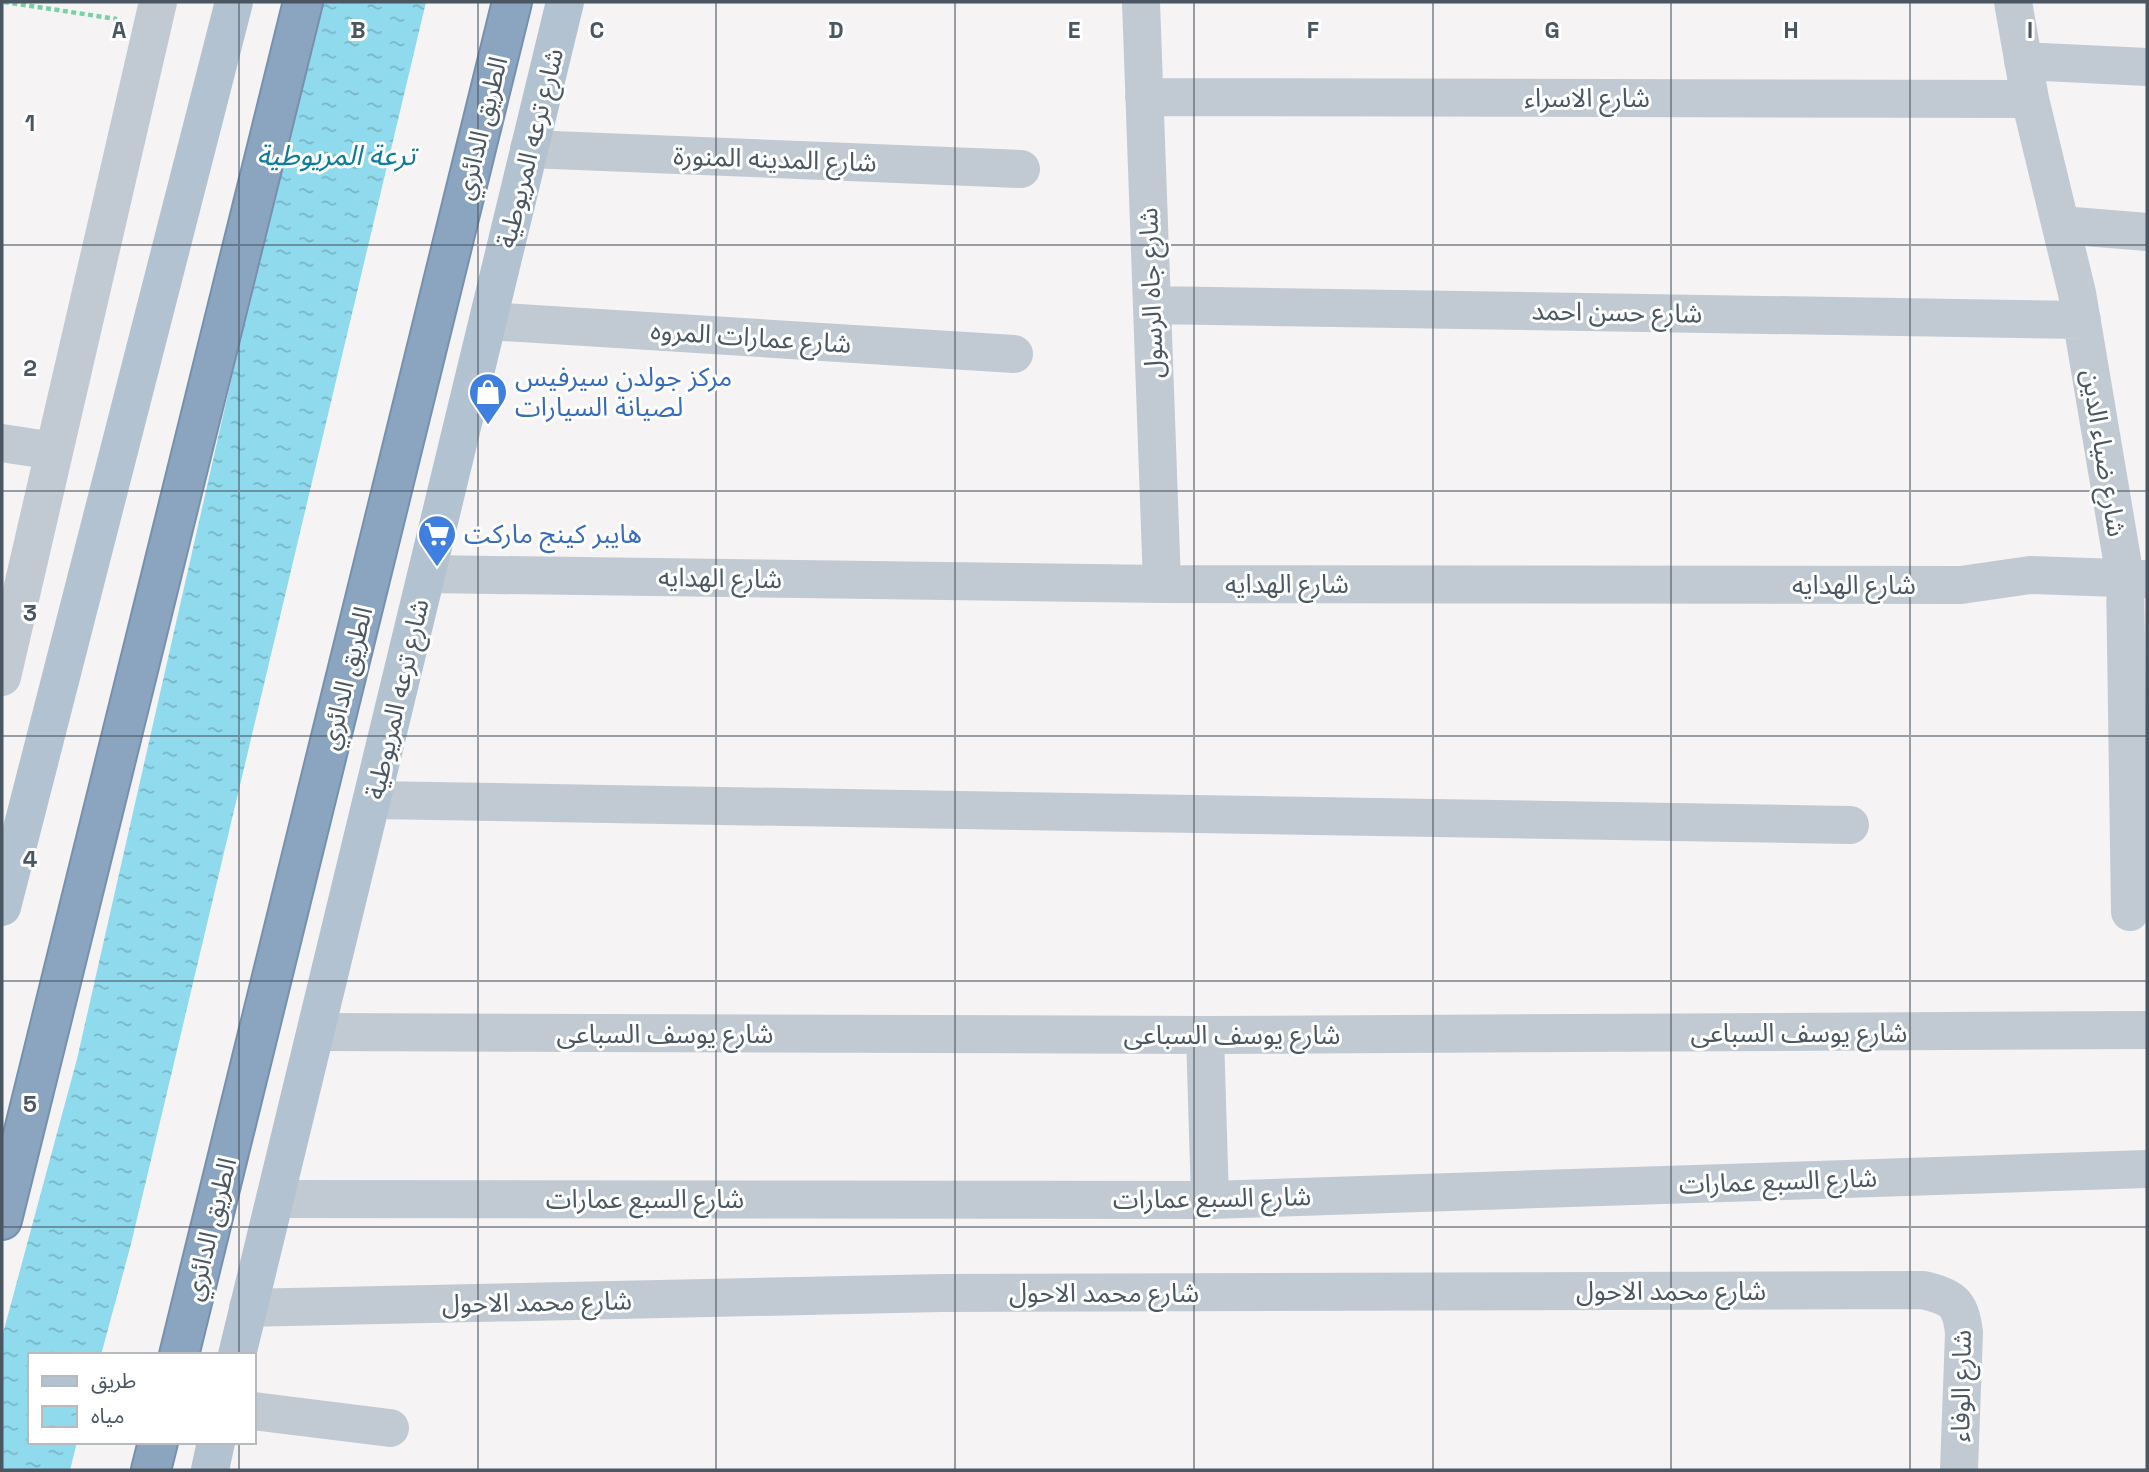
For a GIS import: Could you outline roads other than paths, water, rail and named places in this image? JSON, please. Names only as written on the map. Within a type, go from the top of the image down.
[{"type":"highway","points":[[2,1220],[303,2]]},
{"type":"highway","name":"الطريق الدائري","points":[[179,1353],[512,2]]},
{"type":"highway","points":[[151,1470],[158,1444]]},
{"type":"main road","points":[[4,887],[234,2]]},
{"type":"main road","name":"شارع ترعه المريوطية","points":[[237,1353],[565,2]]},
{"type":"main road","points":[[210,1470],[216,1444]]},
{"type":"street","name":"شارع جاه الرسول","points":[[1141,2],[1162,584]]},
{"type":"street","name":"شارع ضياء الدين","points":[[2012,2],[2030,99],[2061,225],[2136,578],[2138,828],[2130,912]]},
{"type":"street","points":[[2,677],[155,13]]},
{"type":"street","points":[[2023,61],[2147,67]]},
{"type":"street","name":"شارع الاسراء","points":[[1144,97],[2030,99]]},
{"type":"street","name":"شارع المدينه المنورة","points":[[529,149],[1021,169]]},
{"type":"street","points":[[2061,225],[2147,232]]},
{"type":"street","name":"شارع حسن احمد","points":[[1152,305],[2082,320]]},
{"type":"street","name":"شارع عمارات المروه","points":[[488,321],[1014,354]]},
{"type":"street","points":[[2,443],[54,451]]},
{"type":"street","name":"شارع الهدايه","points":[[427,574],[1162,584],[1961,585],[2030,575],[2136,578]]},
{"type":"street","points":[[372,800],[1850,825]]},
{"type":"street","name":"شارع يوسف السباعى","points":[[316,1032],[1205,1035],[2147,1030]]},
{"type":"street","points":[[1205,1035],[1210,1200]]},
{"type":"street","name":"شارع السبع عمارات","points":[[275,1199],[1210,1200],[2147,1169]]},
{"type":"street","name":"شارع محمد الاحول","points":[[248,1308],[955,1293],[1881,1290],[1923,1290],[1944,1295],[1956,1303]]},
{"type":"street","name":"شارع الوفاء","points":[[1956,1303],[1963,1318],[1964,1333],[1959,1470]]},
{"type":"street","points":[[256,1411],[390,1428]]},
{"type":"water","name":"ترعة المريوطية","points":[[323,2],[426,2],[131,1244],[102,1353],[28,1353],[28,1444],[76,1444],[70,1470],[2,1470],[2,1337],[77,1059],[287,134]]},
{"type":"place","name":"مركز جولدن سيرفيس لصيانة السيارات","points":[[488,426]]},
{"type":"place","name":"هايبر كينج ماركت","points":[[437,568]]}]
